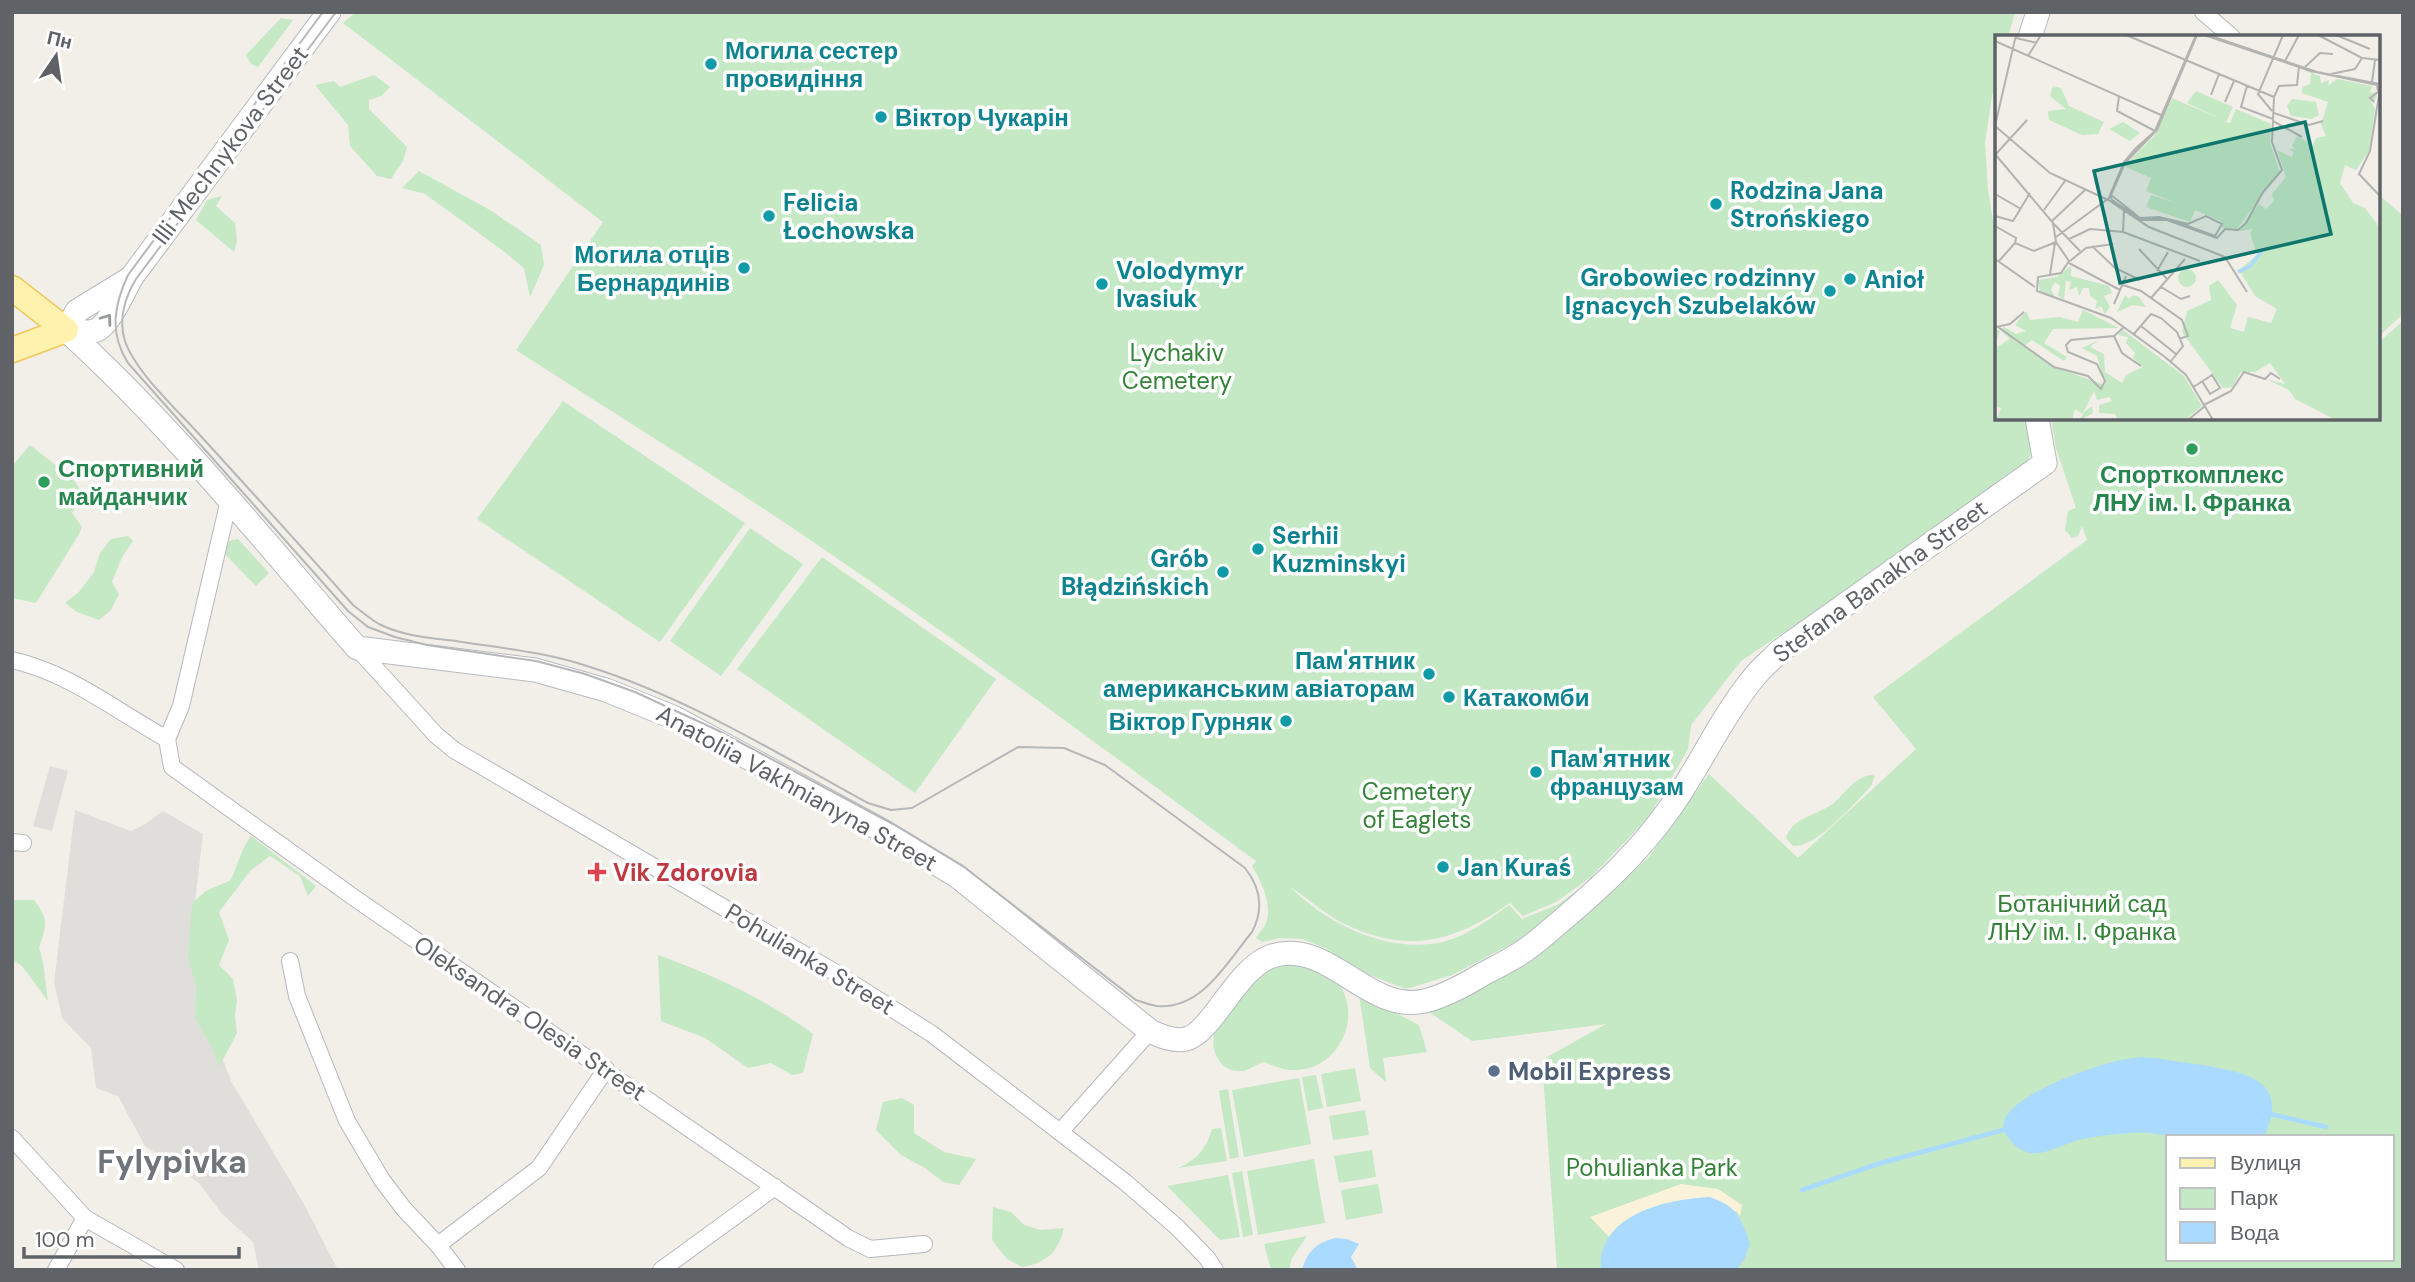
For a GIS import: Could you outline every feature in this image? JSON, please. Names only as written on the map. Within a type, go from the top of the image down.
[{"type":"main road","points":[[12,288],[66,330]]},
{"type":"main road","points":[[12,350],[66,330]]},
{"type":"street","name":"Illi Mechnykova Street","points":[[66,330],[85,332],[100,328],[131,278],[329,12]]},
{"type":"street","points":[[2031,35],[2038,12]]},
{"type":"street","points":[[2203,12],[2230,35]]},
{"type":"street","points":[[66,330],[106,366],[229,500],[357,648]]},
{"type":"street","name":"Stefana Banakha Street","points":[[1186,1039],[1200,1030],[1254,965],[1275,955],[1294,953],[1315,958],[1376,993],[1413,1002],[1426,1001],[1458,988],[1524,951],[1606,883],[1668,811],[1751,681],[1780,651],[2045,463],[2037,420]]},
{"type":"street","points":[[12,660],[55,674],[167,739],[181,706],[229,500]]},
{"type":"street","name":"Anatoliia Vakhnianyna Street","points":[[357,648],[535,670],[606,690],[675,718],[883,831],[957,876],[1150,1031],[1167,1038],[1186,1039]]},
{"type":"street","name":"Pohulianka Street","points":[[357,648],[436,735],[454,750],[835,972],[932,1034],[1125,1182],[1178,1228],[1215,1270]]},
{"type":"street","name":"Oleksandra Olesia Street","points":[[167,739],[172,767],[182,775],[356,899],[848,1238],[870,1250],[924,1244]]},
{"type":"street","points":[[290,961],[297,996],[347,1121],[382,1180],[457,1270]]},
{"type":"street","points":[[1060,1132],[1150,1031]]},
{"type":"street","points":[[438,1245],[539,1168],[606,1069]]},
{"type":"street","points":[[12,1138],[85,1218],[176,1270]]},
{"type":"street","points":[[661,1270],[775,1187]]},
{"type":"street","points":[[55,1270],[85,1218]]},
{"type":"shaded area","points":[[50,766],[68,771],[52,831],[33,826]]},
{"type":"shaded area","points":[[75,810],[131,831],[163,811],[203,834],[192,928],[204,1009],[231,1081],[304,1204],[338,1270],[259,1270],[253,1242],[222,1214],[199,1183],[145,1146],[118,1096],[96,1088],[91,1048],[62,1018],[54,982]]},
{"type":"green space","name":"Lychakiv Cemetery","points":[[356,12],[2015,12],[2009,35],[1995,35],[1995,85],[1985,143],[1988,190],[1995,234],[1995,420],[2025,420],[2031,454],[2021,473],[1741,661],[1691,725],[1688,749],[1649,817],[1591,877],[1556,902],[1523,916],[1510,903],[1471,927],[1452,934],[1433,939],[1393,940],[1372,935],[1333,918],[1290,887],[1322,913],[1358,932],[1377,939],[1418,945],[1438,943],[1467,933],[1509,905],[1522,919],[1559,904],[1576,891],[1578,894],[1523,938],[1452,975],[1406,989],[1359,971],[1327,949],[1302,939],[1280,938],[1262,942],[1256,938],[1266,923],[1268,909],[1262,886],[1252,866],[1256,861],[1011,681],[824,549],[516,350],[603,222],[343,23]]},
{"type":"green space","points":[[281,18],[293,20],[258,67],[251,64],[246,55]]},
{"type":"green space","points":[[374,75],[390,87],[381,96],[369,100],[369,109],[407,147],[403,161],[391,179],[377,176],[350,146],[348,125],[315,85],[334,81],[340,87]]},
{"type":"green space","points":[[419,171],[490,210],[541,245],[544,265],[530,297],[524,268],[425,194],[402,188]]},
{"type":"green space","points":[[222,196],[216,206],[235,223],[237,241],[234,252],[196,220],[207,200]]},
{"type":"green space","points":[[2380,196],[2403,216],[2403,314],[2380,335]]},
{"type":"green space","name":"Ботанічний сад ЛНУ ім. І. Франка","points":[[2403,321],[2403,1270],[1557,1270],[1542,1060],[1606,1024],[1472,1041],[1429,1012],[1474,992],[1577,920],[1648,858],[1709,774],[1798,858],[1916,749],[1873,697],[2087,540],[2082,526],[2078,536],[2072,538],[2065,530],[2068,511],[2076,508],[2056,448],[2051,420],[2380,420],[2380,341]]},
{"type":"green space","points":[[563,401],[745,523],[660,642],[477,519]]},
{"type":"green space","points":[[30,445],[72,478],[84,495],[72,513],[82,527],[78,536],[36,603],[12,598],[12,466]]},
{"type":"green space","points":[[750,528],[803,564],[721,676],[670,641]]},
{"type":"green space","points":[[128,536],[133,541],[122,557],[112,582],[119,594],[111,610],[99,620],[77,612],[65,603],[79,592],[94,572],[100,553],[111,539]]},
{"type":"green space","points":[[238,539],[269,573],[256,586],[225,554],[229,541]]},
{"type":"green space","points":[[822,557],[996,679],[915,793],[737,669]]},
{"type":"green space","points":[[1871,775],[1875,776],[1871,786],[1824,832],[1802,845],[1793,846],[1786,838],[1801,820],[1829,806],[1855,782]]},
{"type":"green space","points":[[251,836],[316,886],[308,896],[300,876],[270,856],[250,871],[219,912],[229,940],[219,965],[233,979],[237,1000],[237,1033],[219,1067],[195,1018],[196,985],[188,956],[192,903],[206,891],[231,880]]},
{"type":"green space","points":[[12,900],[34,900],[44,918],[45,928],[39,948],[48,1001],[22,966],[16,962],[12,963]]},
{"type":"green space","points":[[658,955],[738,989],[813,1034],[803,1073],[792,1075],[771,1063],[748,1068],[705,1038],[661,1021]]},
{"type":"green space","points":[[1289,960],[1324,973],[1339,983],[1346,999],[1348,1014],[1343,1038],[1329,1057],[1308,1068],[1279,1068],[1264,1062],[1242,1071],[1227,1068],[1215,1052],[1215,1031],[1257,972]]},
{"type":"green space","points":[[1359,994],[1419,1025],[1427,1052],[1383,1058],[1386,1082],[1370,1068]]},
{"type":"green space","points":[[1355,1068],[1361,1101],[1327,1107],[1321,1074]]},
{"type":"green space","points":[[1316,1075],[1323,1108],[1308,1111],[1302,1077]]},
{"type":"green space","points":[[1299,1078],[1311,1144],[1244,1157],[1232,1090]]},
{"type":"green space","points":[[1228,1089],[1239,1157],[1230,1159],[1219,1091]]},
{"type":"green space","points":[[902,1098],[914,1105],[914,1133],[944,1152],[976,1159],[959,1185],[943,1182],[901,1155],[876,1130],[883,1102]]},
{"type":"green space","points":[[1365,1110],[1369,1135],[1333,1140],[1329,1116]]},
{"type":"green space","points":[[1221,1128],[1227,1161],[1178,1168],[1200,1153],[1212,1129]]},
{"type":"green space","points":[[1372,1150],[1376,1177],[1339,1183],[1334,1156]]},
{"type":"green space","points":[[1314,1159],[1325,1223],[1258,1235],[1247,1171]]},
{"type":"green space","points":[[1242,1171],[1253,1235],[1243,1237],[1232,1173]]},
{"type":"green space","points":[[1228,1175],[1240,1237],[1220,1240],[1167,1186]]},
{"type":"green space","points":[[1378,1184],[1383,1213],[1346,1220],[1341,1190]]},
{"type":"green space","points":[[993,1207],[1011,1212],[1024,1225],[1041,1230],[1064,1228],[1058,1244],[1050,1255],[1038,1263],[1022,1267],[1007,1259],[992,1240]]},
{"type":"green space","points":[[1307,1236],[1292,1258],[1289,1270],[1271,1270],[1264,1244]]},
{"type":"sand","points":[[1681,1184],[1718,1189],[1742,1205],[1740,1216],[1736,1211],[1619,1225],[1609,1237],[1590,1217]]},
{"type":"water","points":[[2143,1057],[2176,1061],[2224,1069],[2252,1078],[2262,1084],[2269,1093],[2272,1104],[2271,1119],[2265,1135],[2106,1135],[2082,1139],[2037,1153],[2027,1152],[2013,1144],[2006,1134],[2004,1122],[2012,1109],[2046,1087],[2117,1061]]},
{"type":"water","points":[[1710,1197],[1727,1205],[1737,1214],[1750,1243],[1745,1258],[1736,1270],[1601,1270],[1603,1251],[1610,1235],[1622,1223],[1656,1206]]},
{"type":"water","points":[[1335,1238],[1359,1244],[1351,1257],[1358,1270],[1302,1270],[1314,1249]]},
{"type":"waterway","points":[[2266,1113],[2326,1127]]},
{"type":"waterway","points":[[1802,1190],[1881,1163],[2007,1129]]},
{"type":"tram line","points":[[323,12],[128,275],[119,297],[116,330],[128,363],[348,611],[368,627],[395,637],[427,645],[536,661],[585,674],[635,692],[717,730],[893,824],[964,867],[1136,1000],[1157,1006],[1173,1005],[1187,1000],[1212,982],[1252,932],[1256,923],[1259,899],[1255,883],[1245,868],[1105,765],[1064,748],[1018,747],[912,808],[891,810],[868,803],[730,727],[624,679],[555,657],[417,636],[388,628],[353,605],[157,389],[130,353],[123,333],[124,309],[132,286],[336,12]]},
{"type":"place","name":"Могила сестер провидіння","points":[[711,64]]},
{"type":"place","name":"Віктор Чукарін","points":[[881,117]]},
{"type":"place","name":"Rodzina Jana Strońskiego","points":[[1716,204]]},
{"type":"place","name":"Felicia Łochowska","points":[[769,216]]},
{"type":"place","name":"Могила отців Бернардинів","points":[[744,268]]},
{"type":"place","name":"Anioł","points":[[1850,279]]},
{"type":"place","name":"Volodymyr Ivasiuk","points":[[1102,284]]},
{"type":"place","name":"Grobowiec rodzinny Ignacych Szubelaków","points":[[1830,291]]},
{"type":"place","name":"Спорткомплекс ЛНУ ім. І. Франка","points":[[2192,449]]},
{"type":"place","name":"Спортивний майданчик","points":[[44,482]]},
{"type":"place","name":"Serhii Kuzminskyi","points":[[1258,549]]},
{"type":"place","name":"Grób Błądzińskich","points":[[1223,572]]},
{"type":"place","name":"Пам'ятник американським авіаторам","points":[[1429,674]]},
{"type":"place","name":"Катакомби","points":[[1449,697]]},
{"type":"place","name":"Віктор Гурняк","points":[[1286,721]]},
{"type":"place","name":"Пам'ятник французам","points":[[1536,772]]},
{"type":"place","name":"Jan Kuraś","points":[[1443,867]]},
{"type":"place","name":"Vik Zdorovia","points":[[597,872]]},
{"type":"place","name":"Mobil Express","points":[[1494,1071]]},
{"type":"district","name":"Fylypivka","points":[[172,1162]]},
{"type":"park label","name":"Cemetery of Eaglets","points":[[1417,805]]},
{"type":"park label","name":"Pohulianka Park","points":[[1652,1167]]}]
